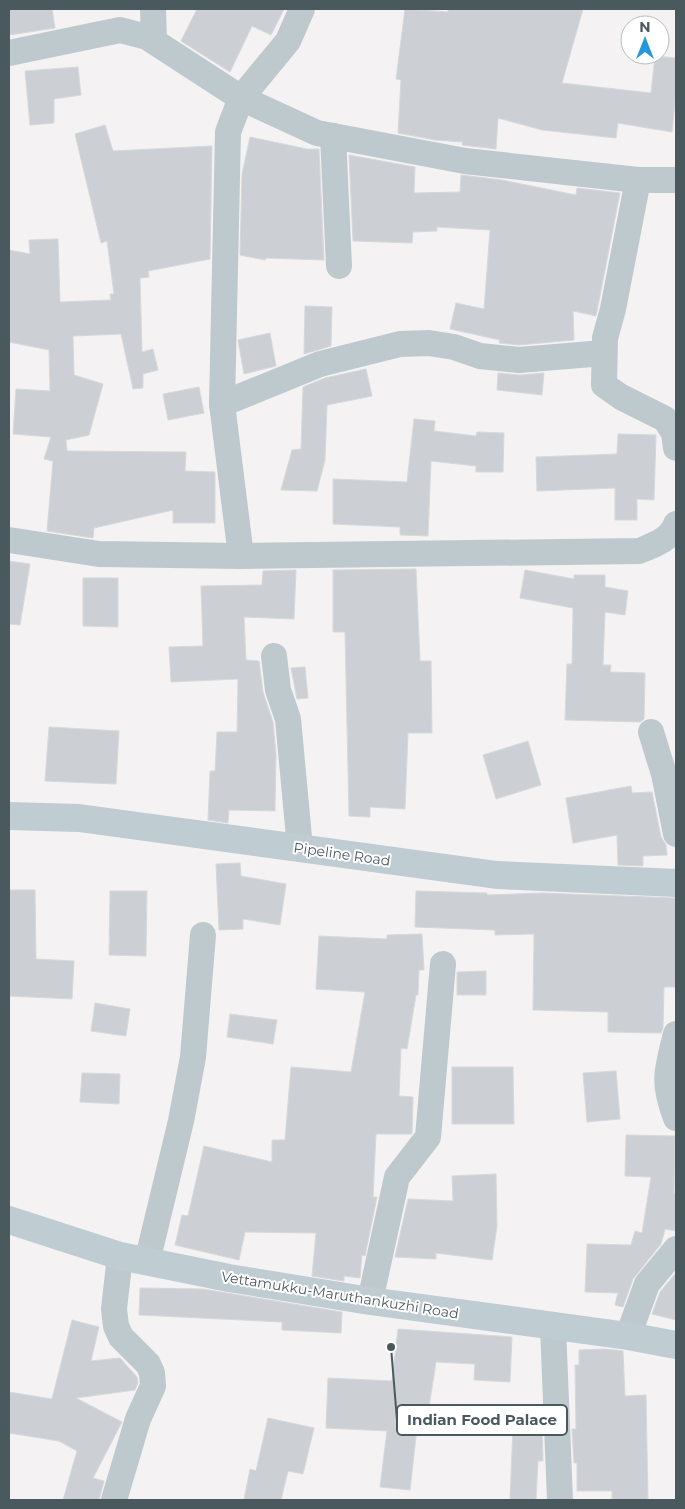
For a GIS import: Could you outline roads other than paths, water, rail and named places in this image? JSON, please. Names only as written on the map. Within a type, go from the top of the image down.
[{"type":"main road","name":"Pipeline Road","points":[[9,816],[79,818],[497,875],[676,883]]},
{"type":"main road","name":"Vettamukku-Maruthankuzhi Road","points":[[9,1220],[120,1256],[229,1278],[370,1301],[628,1336],[676,1346]]},
{"type":"street","points":[[153,9],[154,41]]},
{"type":"street","points":[[240,556],[222,404],[228,132],[240,98],[288,40],[302,9]]},
{"type":"street","points":[[9,53],[120,30],[147,37],[240,98],[317,132],[465,161],[638,180],[676,180]]},
{"type":"street","points":[[332,136],[340,266]]},
{"type":"street","points":[[638,180],[613,309],[605,338],[604,385],[621,397],[665,419],[674,433],[676,448]]},
{"type":"street","points":[[222,404],[320,364],[400,344],[429,344],[454,347],[480,356],[519,360],[604,353]]},
{"type":"street","points":[[9,540],[99,554],[240,556],[639,551],[657,544],[673,533],[676,524]]},
{"type":"street","points":[[274,656],[278,690],[288,719],[300,848]]},
{"type":"street","points":[[651,732],[664,774],[676,834]]},
{"type":"street","points":[[147,1262],[181,1121],[193,1058],[203,935]]},
{"type":"street","points":[[370,1301],[397,1177],[428,1137],[443,964]]},
{"type":"street","points":[[676,1034],[666,1075],[670,1103],[676,1118]]},
{"type":"street","points":[[628,1336],[647,1284],[676,1248]]},
{"type":"street","points":[[114,1500],[138,1419],[153,1386],[148,1364],[121,1337],[116,1326],[114,1309],[120,1256]]},
{"type":"street","points":[[553,1327],[560,1500]]},
{"type":"place","name":"Indian Food Palace","points":[[391,1347]]}]
